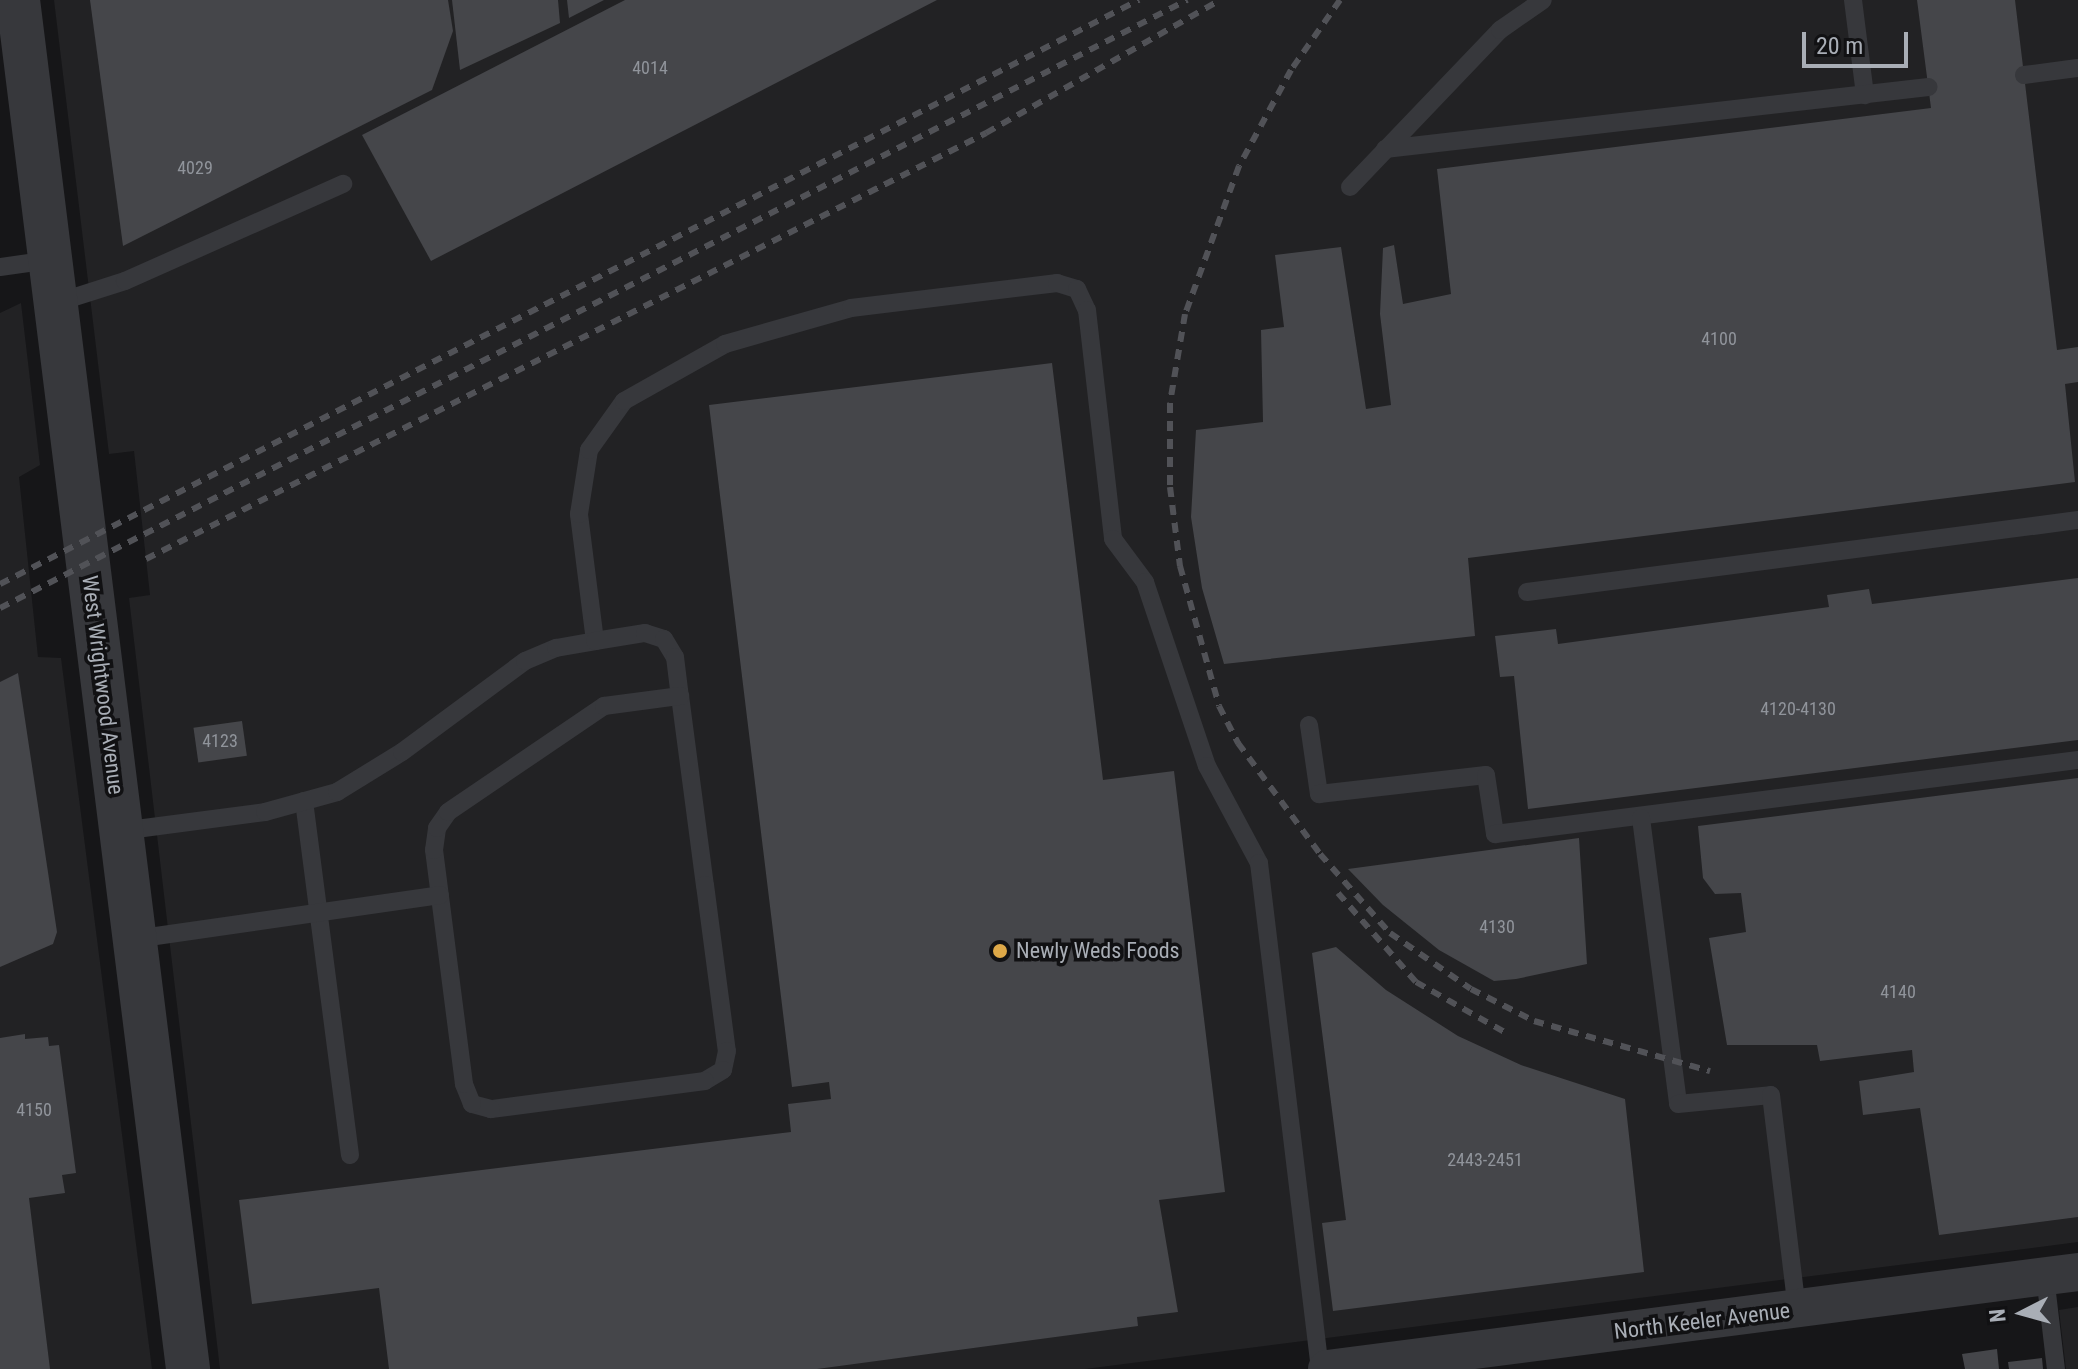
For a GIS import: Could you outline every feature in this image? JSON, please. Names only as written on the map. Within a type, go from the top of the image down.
[{"type":"street","name":"West Wrightwood Avenue","points":[[18,0],[188,1369]]},
{"type":"street","name":"North Keeler Avenue","points":[[1327,1369],[2062,1274]]},
{"type":"lane","points":[[1350,187],[1500,30],[1543,0]]},
{"type":"lane","points":[[1853,0],[1865,95]]},
{"type":"lane","points":[[2024,75],[2078,68]]},
{"type":"lane","points":[[1385,149],[1928,87]]},
{"type":"lane","points":[[0,267],[53,282],[125,281],[343,184]]},
{"type":"lane","points":[[595,641],[579,514],[589,450],[624,401],[725,344],[851,308],[1057,283],[1077,289],[1087,310],[1113,539],[1145,582],[1207,766],[1259,863],[1320,1369]]},
{"type":"lane","points":[[1527,592],[2078,520]]},
{"type":"lane","points":[[121,831],[265,812],[337,792],[402,752],[525,661],[556,648],[645,633],[664,639],[675,657],[727,1051],[723,1070],[705,1081],[491,1109],[472,1104],[464,1084],[434,850],[437,828],[448,812],[604,706],[680,696]]},
{"type":"lane","points":[[1309,725],[1319,794],[1486,775],[1495,834],[1641,818],[2078,760]]},
{"type":"lane","points":[[304,801],[350,1155]]},
{"type":"lane","points":[[1641,818],[1678,1104],[1771,1095],[1797,1309]]},
{"type":"lane","points":[[135,939],[440,895]]},
{"type":"lane","points":[[2056,1369],[2062,1274]]},
{"type":"shaded area","points":[[54,0],[2078,0],[2078,1242],[1085,1369],[220,1369],[129,598],[150,595],[134,451],[109,454]]},
{"type":"shaded area","points":[[21,303],[40,465],[19,477],[38,657],[61,658],[152,1369],[0,1369],[0,313]]},
{"type":"shaded area","points":[[2078,1307],[2078,1369],[2066,1369],[2059,1310]]},
{"type":"building","points":[[90,0],[448,0],[453,31],[432,90],[123,246]]},
{"type":"building","points":[[452,0],[558,0],[560,23],[460,70]]},
{"type":"building","points":[[567,0],[604,0],[569,18]]},
{"type":"building","points":[[625,0],[937,0],[431,261],[362,135]]},
{"type":"building","points":[[1917,0],[2015,0],[2057,350],[2078,347],[2078,382],[2065,384],[2075,482],[1468,558],[1475,636],[1224,664],[1202,588],[1191,517],[1196,430],[1263,422],[1261,330],[1284,327],[1275,255],[1341,247],[1366,409],[1391,405],[1380,314],[1383,248],[1394,245],[1403,304],[1451,294],[1437,169],[1931,108]]},
{"type":"building","points":[[1052,363],[1103,780],[1174,771],[1225,1192],[1159,1200],[1178,1312],[1137,1317],[1138,1326],[817,1369],[389,1369],[379,1288],[252,1304],[239,1200],[791,1132],[788,1104],[831,1099],[829,1082],[792,1087],[709,405]]},
{"type":"building","points":[[2078,578],[2078,740],[1528,809],[1514,676],[1500,677],[1495,636],[1556,629],[1558,644],[1829,607],[1827,595],[1869,589],[1872,604]]},
{"type":"building","points":[[18,673],[57,932],[53,944],[0,967],[0,682]]},
{"type":"building","points":[[242,721],[247,756],[198,762],[193,728]]},
{"type":"building","points":[[2078,778],[2078,1217],[1939,1235],[1920,1108],[1863,1115],[1859,1081],[1914,1072],[1912,1050],[1820,1061],[1817,1045],[1727,1045],[1709,938],[1746,932],[1741,893],[1715,894],[1703,878],[1698,826]]},
{"type":"building","points":[[1579,838],[1587,964],[1516,979],[1494,981],[1439,950],[1383,905],[1348,869]]},
{"type":"building","points":[[1336,947],[1386,990],[1458,1036],[1521,1065],[1625,1099],[1644,1272],[1333,1311],[1322,1223],[1346,1220],[1312,953]]},
{"type":"building","points":[[25,1034],[25,1039],[48,1037],[49,1046],[59,1045],[76,1173],[62,1175],[65,1193],[29,1198],[50,1369],[0,1369],[0,1038]]},
{"type":"building","points":[[1997,1349],[1999,1369],[1965,1369],[1962,1354]]},
{"type":"building","points":[[2042,1358],[2043,1369],[2009,1369],[2008,1362]]},
{"type":"railway","points":[[0,584],[1139,0]]},
{"type":"railway","points":[[0,608],[1187,0]]},
{"type":"railway","points":[[146,559],[986,133],[1220,0]]},
{"type":"railway","points":[[1340,0],[1291,70],[1239,166],[1185,314],[1170,403],[1170,487],[1180,566],[1219,706],[1238,743],[1320,854],[1390,933],[1471,989],[1534,1021],[1710,1071]]},
{"type":"railway","points":[[1338,893],[1416,982],[1508,1034]]},
{"type":"place","name":"Newly Weds Foods","points":[[1000,951]]}]
